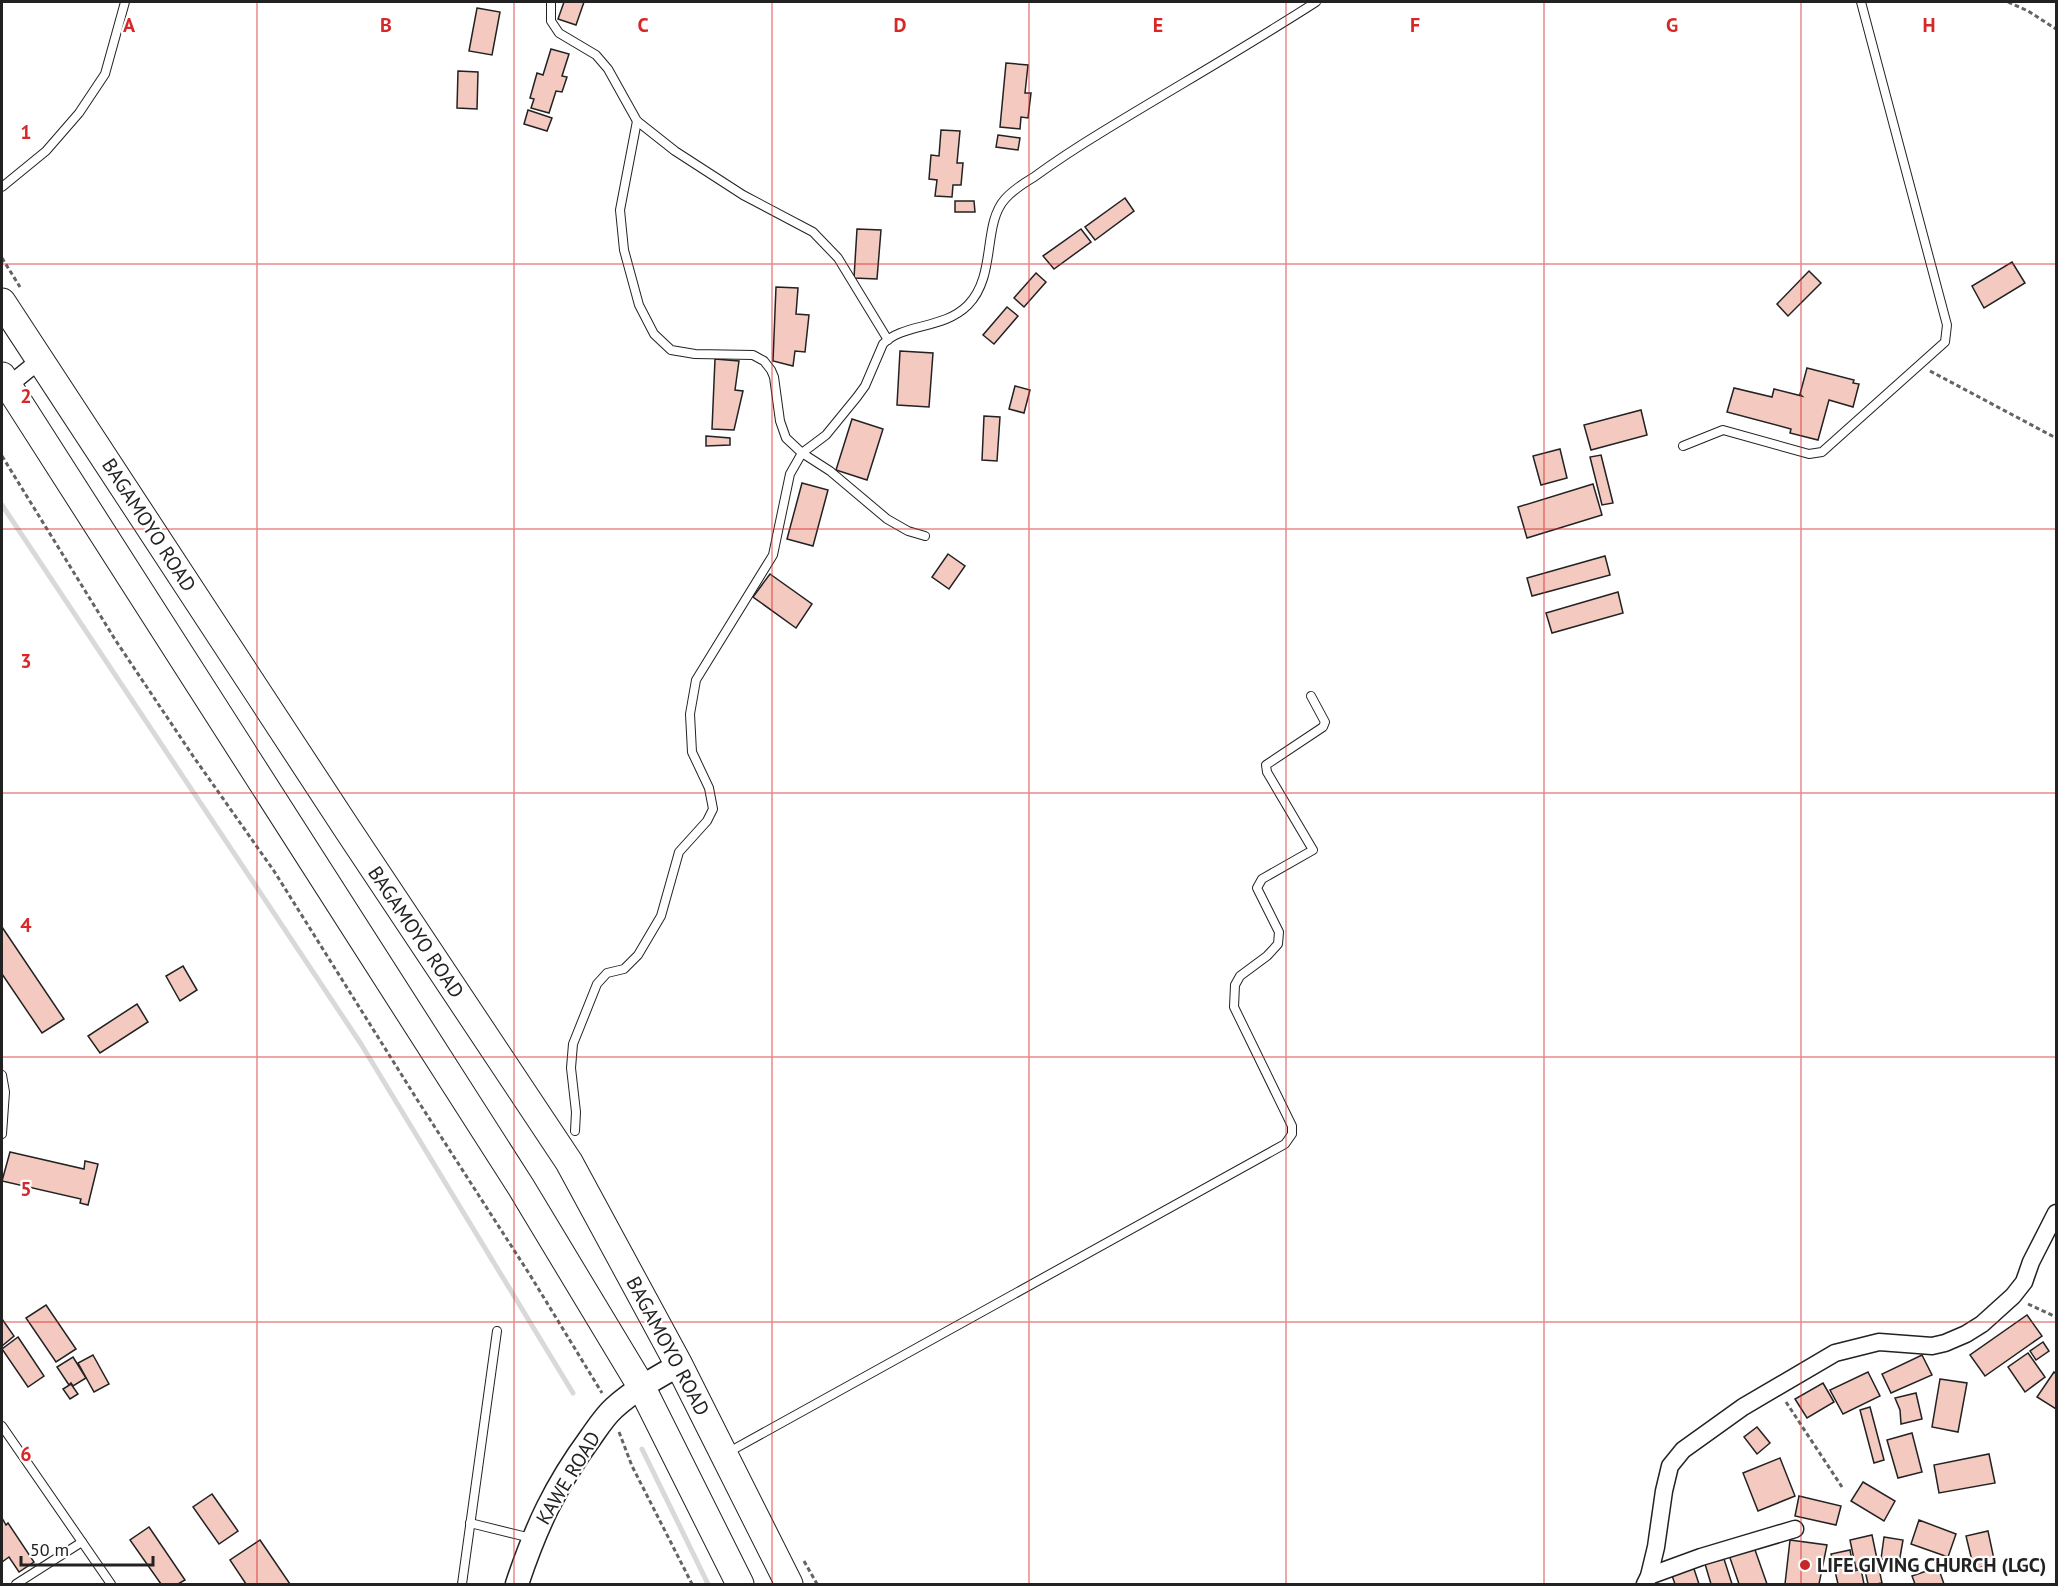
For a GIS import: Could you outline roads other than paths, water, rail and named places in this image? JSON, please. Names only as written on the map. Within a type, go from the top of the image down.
[{"type":"highway","name":"BAGAMOYO ROAD","points":[[2,302],[569,1162],[679,1365],[789,1584]]},
{"type":"highway","points":[[4,384],[521,1187],[640,1386],[740,1584]]},
{"type":"main road","name":"KAWE ROAD","points":[[517,1584],[532,1539],[549,1502],[577,1456],[611,1410],[640,1386],[679,1365]]},
{"type":"street","points":[[4,384],[40,360]]},
{"type":"street","points":[[1647,1580],[1670,1466],[1683,1450],[1743,1407],[1835,1353],[1879,1342],[1932,1346],[1966,1334],[1982,1324],[2013,1296],[2024,1282],[2031,1262],[2056,1213]]},
{"type":"street","points":[[1647,1580],[1701,1557],[1795,1529]]},
{"type":"lane","points":[[2,187],[46,151],[79,113],[105,74],[125,2]]},
{"type":"lane","points":[[550,2],[551,21],[555,27],[560,33],[596,56],[608,69],[637,122],[675,151],[743,195],[813,231],[838,258],[888,340]]},
{"type":"lane","points":[[575,1131],[576,1112],[571,1068],[573,1044],[597,984],[607,973],[624,969],[638,956],[661,916],[679,852],[707,821],[713,809],[709,788],[692,752],[690,714],[696,680],[773,555],[790,474],[802,453],[826,435],[857,397],[865,386],[883,344],[899,334],[943,322],[956,315],[969,303],[981,285],[989,259],[995,215],[1014,191],[1060,158],[1316,2]]},
{"type":"lane","points":[[1683,446],[1723,430],[1809,454],[1822,452],[1945,342],[1947,325],[1861,2]]},
{"type":"lane","points":[[637,122],[620,210],[624,250],[639,305],[654,334],[671,350],[695,354],[753,355],[764,361],[771,370],[776,384],[782,430],[786,438],[887,519],[908,531],[925,536]]},
{"type":"lane","points":[[724,1455],[1285,1144],[1292,1134],[1292,1126],[1234,1007],[1235,985],[1240,976],[1267,956],[1278,944],[1279,932],[1257,888],[1262,879],[1313,850],[1267,772],[1266,765],[1323,727],[1325,722],[1311,696]]},
{"type":"lane","points":[[2,1075],[5,1092],[2,1134]]},
{"type":"lane","points":[[462,1584],[497,1331]]},
{"type":"lane","points":[[2,1426],[111,1584]]},
{"type":"lane","points":[[470,1522],[532,1539]]},
{"type":"lane","points":[[16,1584],[82,1542]]},
{"type":"waterway","points":[[2,505],[361,1044],[573,1393]]},
{"type":"waterway","points":[[642,1449],[708,1584]]},
{"type":"place","name":"LIFE GIVING CHURCH (LGC)","points":[[1805,1565]]}]
